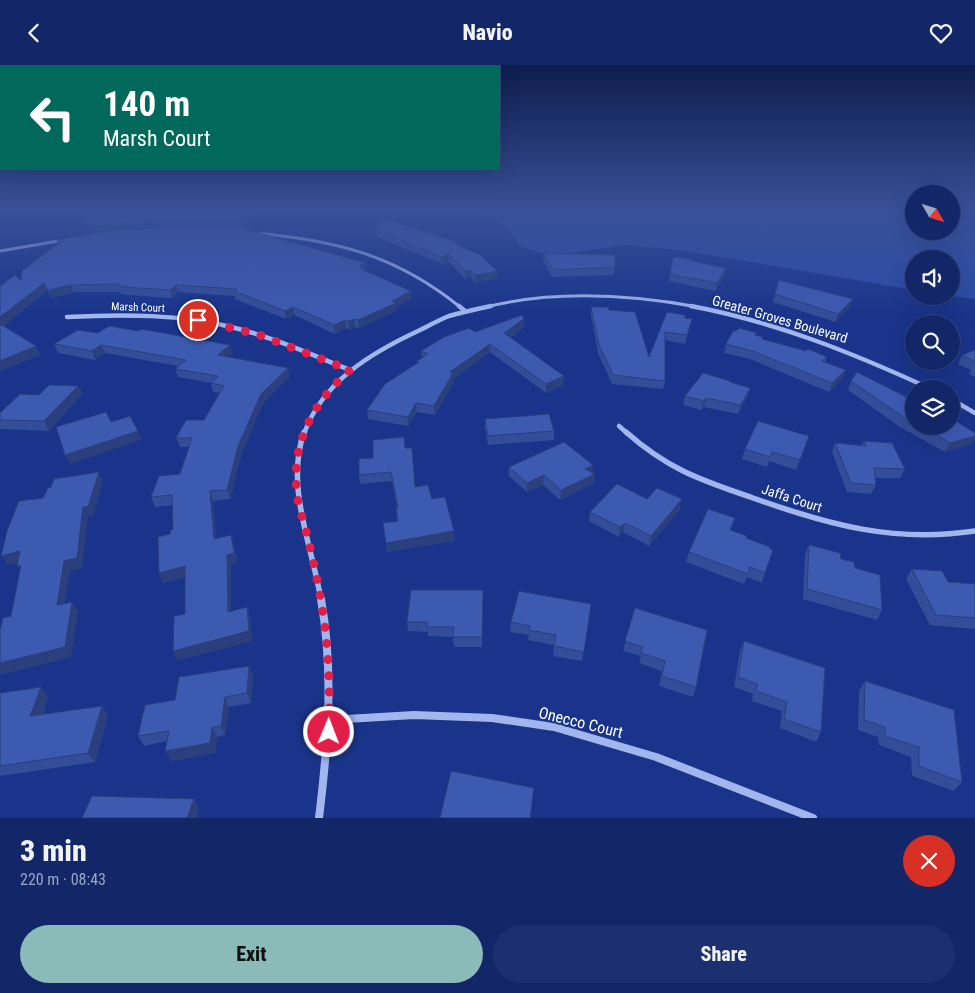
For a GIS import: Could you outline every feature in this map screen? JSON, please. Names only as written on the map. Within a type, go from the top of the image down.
[{"type":"street","points":[[0,251],[36,245]]},
{"type":"street","points":[[331,245],[368,255],[411,273],[430,284],[465,311]]},
{"type":"street","name":"Greater Groves Boulevard","points":[[319,818],[329,720],[328,645],[322,606],[297,496],[296,474],[301,442],[310,419],[321,399],[350,370],[398,338],[425,325],[465,311],[518,300],[557,296],[612,296],[671,302],[736,315],[856,353],[912,380]]},
{"type":"street","name":"Marsh Court","points":[[67,317],[136,314],[198,320],[257,334],[350,370]]},
{"type":"street","points":[[960,404],[975,413]]},
{"type":"street","name":"Jaffa Court","points":[[619,426],[661,460],[693,476],[776,507],[820,520],[896,536],[929,537],[975,531]]},
{"type":"street","name":"Onecco Court","points":[[329,720],[414,715],[492,718],[554,727],[656,757],[813,818]]},
{"type":"shaded area","points":[[518,245],[624,245],[552,256]]},
{"type":"shaded area","points":[[627,245],[975,245],[975,299],[960,297],[960,250],[905,250],[905,288],[680,250]]},
{"type":"building","points":[[56,245],[302,245],[365,263],[359,266],[364,268],[361,269],[411,291],[392,301],[396,303],[358,320],[345,320],[334,325],[293,307],[285,311],[234,291],[237,289],[176,285],[170,290],[124,287],[126,286],[118,286],[119,284],[71,285],[48,290],[44,283],[0,317],[0,286],[15,275],[21,281],[22,271]]},
{"type":"building","points":[[413,245],[457,245],[479,254],[497,271],[475,275],[470,270],[465,271],[449,254],[442,257]]},
{"type":"building","points":[[544,253],[615,255],[615,267],[553,270]]},
{"type":"building","points":[[673,257],[691,259],[691,261],[726,268],[717,283],[670,274]]},
{"type":"building","points":[[779,280],[853,299],[838,314],[775,294]]},
{"type":"building","points":[[591,307],[608,307],[609,310],[635,312],[649,357],[667,312],[685,315],[685,318],[692,319],[687,335],[665,332],[665,381],[613,375],[599,345]]},
{"type":"building","points":[[522,315],[524,319],[504,333],[564,376],[546,384],[490,344],[450,372],[453,373],[434,406],[416,403],[408,417],[367,410],[385,384],[428,354],[421,351],[444,337],[469,328],[475,332]]},
{"type":"building","points":[[0,324],[36,346],[0,361]]},
{"type":"building","points":[[109,326],[138,331],[141,329],[230,345],[218,355],[288,368],[261,394],[238,446],[227,490],[210,491],[214,539],[231,535],[234,553],[227,555],[228,612],[247,607],[249,631],[173,651],[174,616],[185,614],[185,566],[159,573],[158,537],[170,534],[173,529],[172,495],[151,497],[159,476],[180,474],[192,438],[176,438],[186,420],[204,420],[224,386],[211,383],[218,376],[175,369],[186,360],[101,345],[92,351],[54,344],[78,330],[98,333]]},
{"type":"building","points":[[739,328],[757,333],[755,335],[763,337],[762,339],[806,351],[808,349],[827,357],[822,361],[846,370],[832,383],[752,351],[726,344],[733,331]]},
{"type":"building","points":[[975,350],[975,362],[962,355]]},
{"type":"building","points":[[857,372],[905,396],[905,418],[851,381]]},
{"type":"building","points":[[703,373],[750,388],[741,405],[706,398],[704,401],[685,396]]},
{"type":"building","points":[[49,385],[78,386],[44,421],[0,420],[0,413],[20,394],[39,395]]},
{"type":"building","points":[[106,412],[111,422],[130,416],[138,431],[65,455],[56,427]]},
{"type":"building","points":[[549,414],[554,431],[488,436],[485,419]]},
{"type":"building","points":[[758,421],[809,436],[800,460],[772,452],[770,457],[745,449]]},
{"type":"building","points":[[960,424],[975,433],[975,436],[950,443],[936,435],[960,435]]},
{"type":"building","points":[[404,437],[405,448],[412,448],[415,487],[428,485],[432,499],[445,497],[454,531],[386,543],[383,523],[398,521],[396,507],[398,507],[391,472],[359,475],[359,459],[373,458],[373,440]]},
{"type":"building","points":[[864,441],[892,443],[905,469],[874,468],[876,485],[851,483],[835,443],[866,446]]},
{"type":"building","points":[[564,442],[593,465],[585,469],[595,474],[561,490],[544,475],[527,483],[509,467]]},
{"type":"building","points":[[99,472],[88,507],[83,507],[77,558],[64,561],[57,605],[72,602],[65,647],[0,663],[0,630],[3,618],[11,616],[21,565],[17,566],[20,551],[1,556],[7,531],[19,501],[43,498],[54,479]]},
{"type":"building","points":[[617,484],[647,499],[657,488],[682,499],[651,536],[625,523],[620,527],[590,512]]},
{"type":"building","points":[[708,509],[735,518],[730,530],[747,536],[746,538],[770,547],[773,550],[765,573],[750,567],[748,574],[689,552]]},
{"type":"building","points":[[809,545],[840,553],[841,559],[854,562],[855,568],[880,575],[882,610],[807,589]]},
{"type":"building","points":[[912,569],[942,571],[948,582],[975,584],[975,618],[936,615]]},
{"type":"building","points":[[411,590],[483,590],[482,637],[453,637],[454,627],[427,627],[428,622],[407,622]]},
{"type":"building","points":[[519,591],[591,604],[584,652],[554,646],[556,635],[529,630],[530,626],[511,622]]},
{"type":"building","points":[[635,608],[707,630],[696,687],[662,676],[665,661],[641,653],[643,647],[625,641]]},
{"type":"building","points":[[744,641],[825,668],[821,732],[784,719],[787,702],[756,691],[757,684],[738,677]]},
{"type":"building","points":[[249,666],[247,693],[225,697],[221,726],[212,727],[210,743],[165,751],[169,731],[138,736],[145,705],[175,700],[179,677]]},
{"type":"building","points":[[865,681],[954,710],[962,782],[919,766],[919,747],[885,736],[885,727],[864,720]]},
{"type":"building","points":[[41,687],[30,716],[102,706],[88,753],[0,766],[0,693]]},
{"type":"building","points":[[451,771],[534,788],[530,818],[440,818]]},
{"type":"building","points":[[92,796],[194,799],[187,818],[82,818]]},
{"type":"route","points":[[198,320],[257,334],[350,370],[321,399],[310,419],[301,442],[296,474],[297,496],[308,537],[322,606],[329,655],[329,732]]}]
